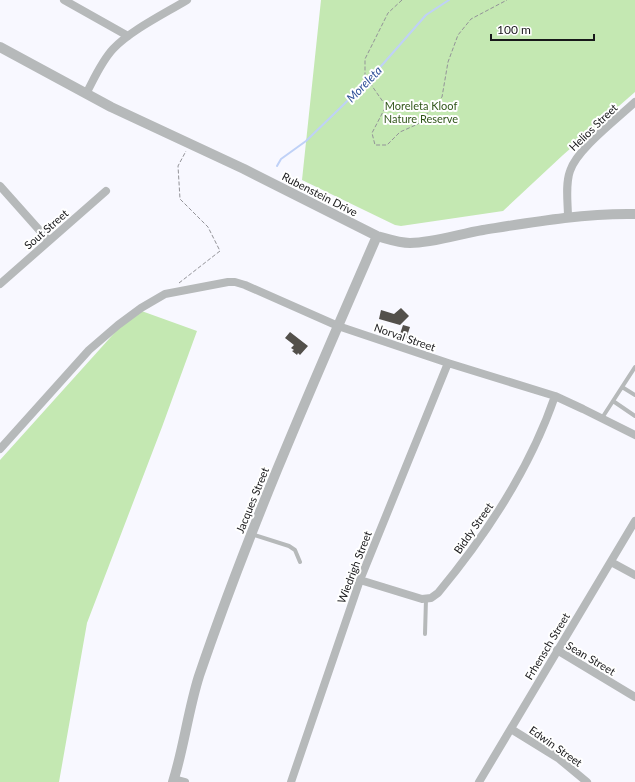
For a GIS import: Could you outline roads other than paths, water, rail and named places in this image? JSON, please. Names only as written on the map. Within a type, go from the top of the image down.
[{"type":"street","points":[[64,0],[128,36]]},
{"type":"street","points":[[86,94],[104,60],[112,50],[128,36],[187,0]]},
{"type":"street","name":"Rubenstein Drive","points":[[0,40],[8,44],[19,56]]},
{"type":"street","name":"Rubenstein Drive","points":[[0,47],[111,107],[244,169],[377,236],[395,241],[411,243],[424,242],[481,230],[568,218],[635,214]]},
{"type":"street","name":"Helios Street","points":[[568,218],[568,179],[576,159],[584,149],[635,102]]},
{"type":"street","points":[[0,186],[48,242]]},
{"type":"street","name":"Sout Street","points":[[0,284],[106,191]]},
{"type":"street","name":"Jacques Street","points":[[174,781],[199,677],[251,534],[287,443],[377,236]]},
{"type":"street","name":"Norval Street","points":[[0,449],[89,350],[118,325],[141,308],[166,294],[228,282],[240,283],[300,308],[338,326],[448,363],[555,396],[635,435]]},
{"type":"street","name":"Wiedrigh Street","points":[[291,782],[360,580],[448,363]]},
{"type":"street","name":"Biddy Street","points":[[426,599],[435,596],[442,588],[474,547],[499,511],[529,458],[546,424],[555,396]]},
{"type":"street","name":"Frhensch Street","points":[[479,782],[635,521]]},
{"type":"street","points":[[611,562],[635,575]]},
{"type":"street","points":[[360,580],[418,598],[426,599]]},
{"type":"street","name":"Sean Street","points":[[557,650],[635,697]]},
{"type":"street","name":"Edwin Street","points":[[511,729],[558,758],[587,782]]},
{"type":"street","points":[[174,781],[185,782]]},
{"type":"lane","points":[[602,418],[622,387],[633,374],[635,367]]},
{"type":"lane","points":[[622,387],[635,395]]},
{"type":"lane","points":[[613,401],[635,416]]},
{"type":"lane","points":[[251,534],[289,546],[295,550],[300,562]]},
{"type":"lane","points":[[425,634],[426,599]]},
{"type":"waterway","name":"Moreleta","points":[[277,166],[281,159],[306,141],[368,81],[426,15],[449,0]]},
{"type":"park label","name":"Moreleta Kloof Nature Reserve","points":[[421,111]]}]
